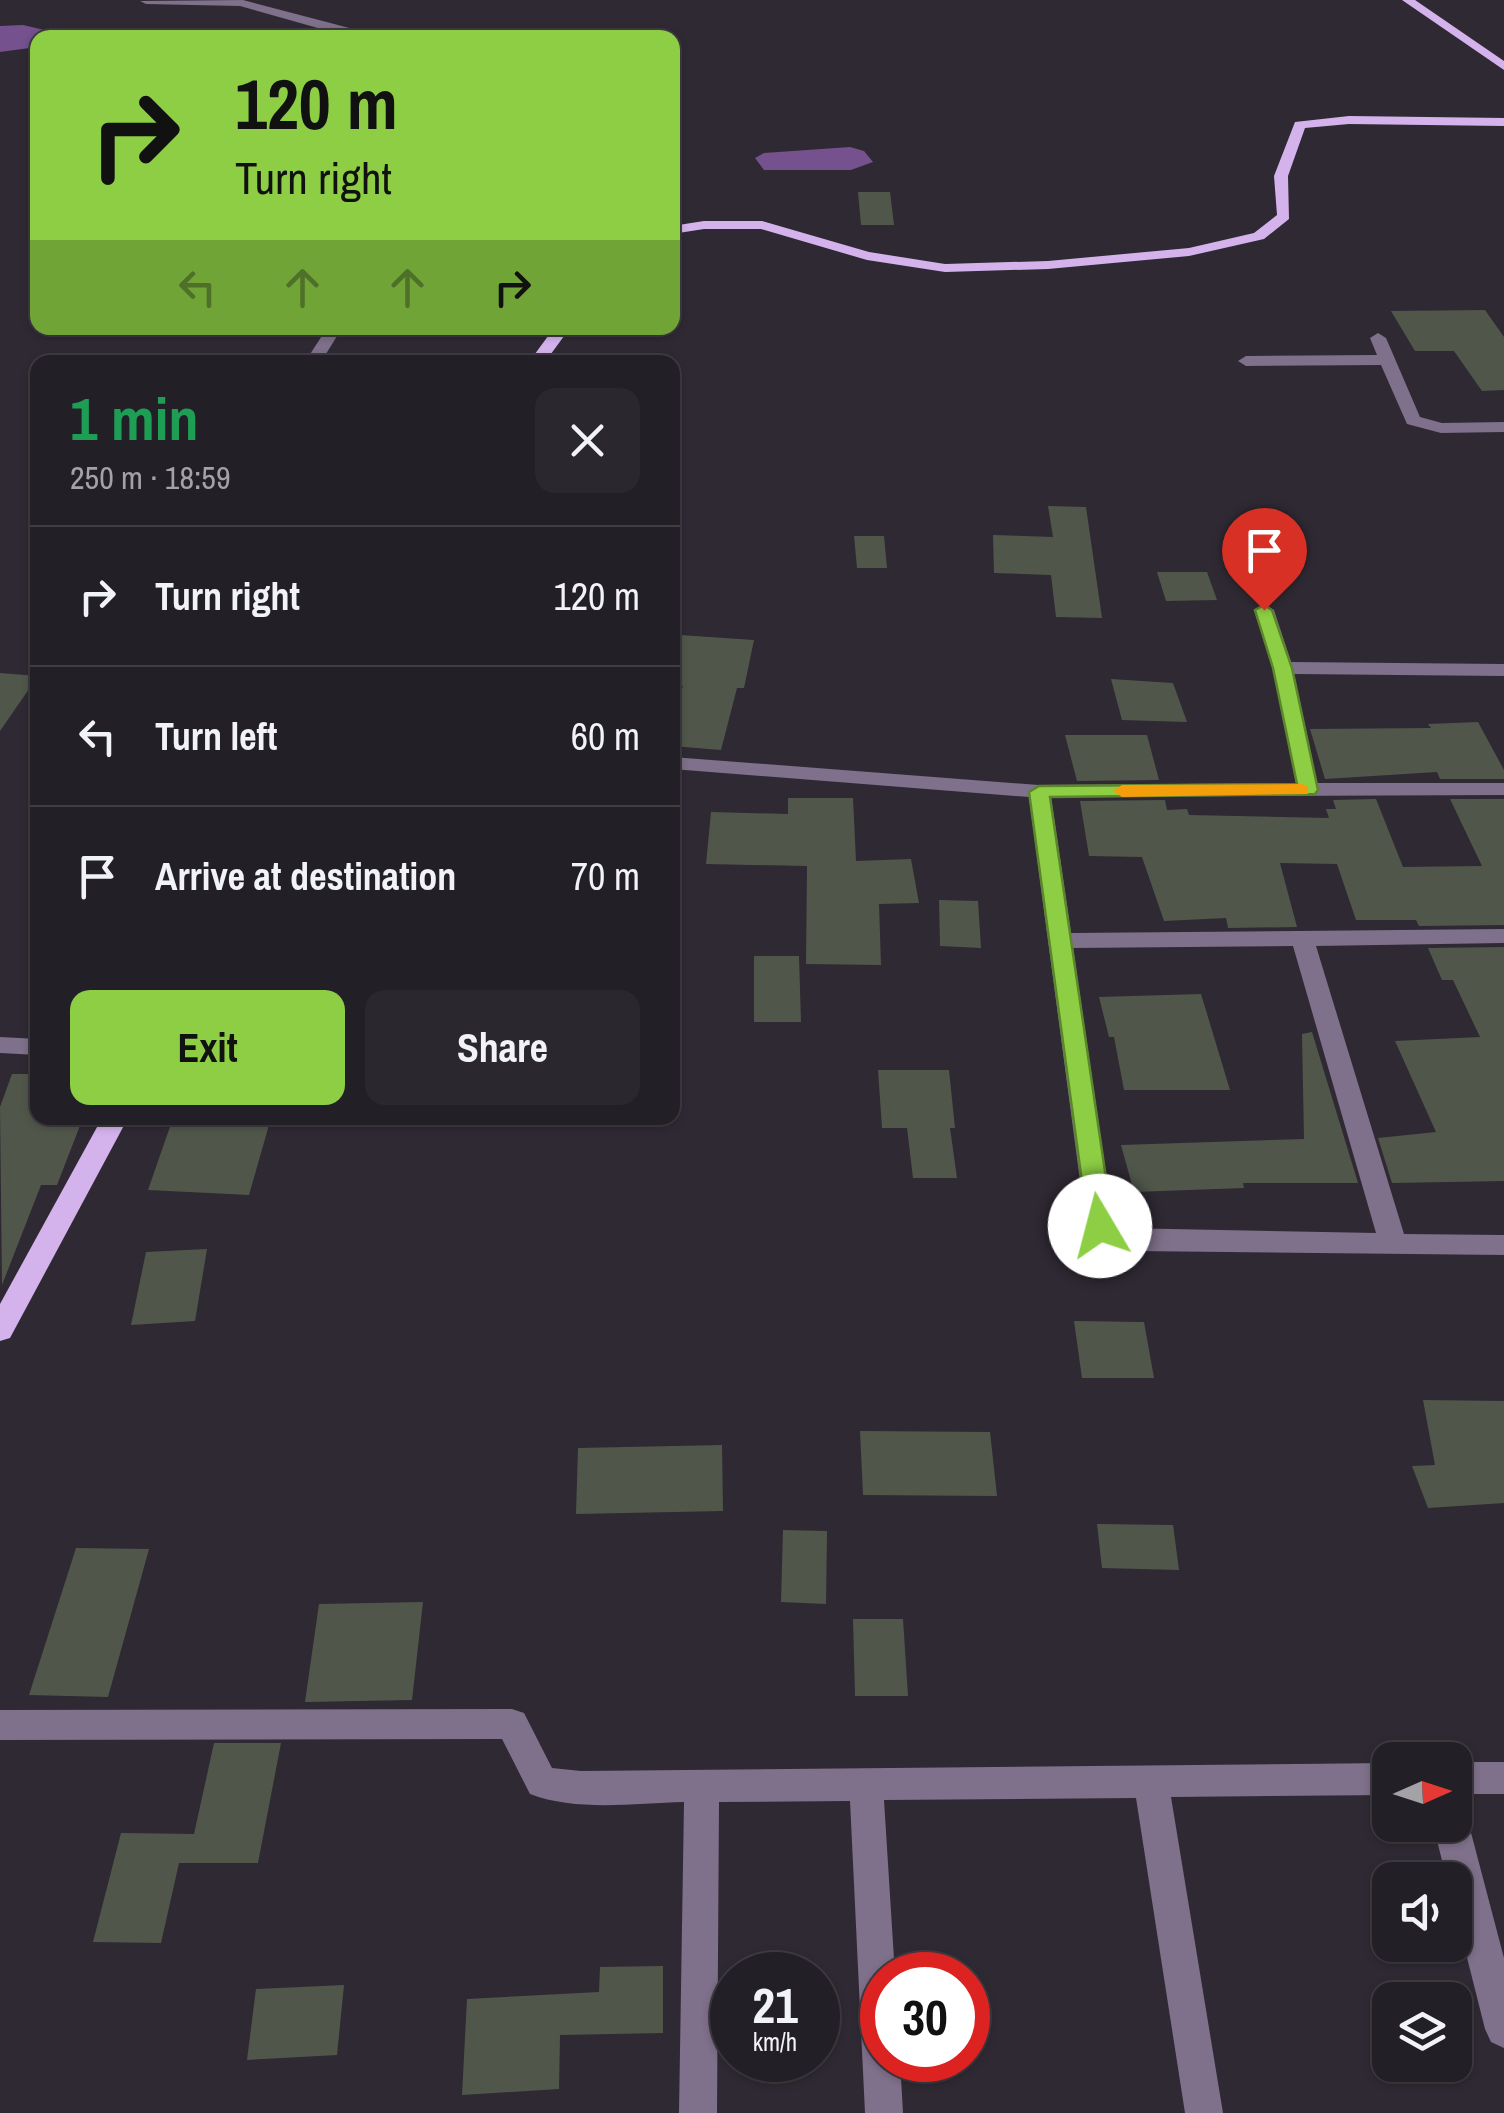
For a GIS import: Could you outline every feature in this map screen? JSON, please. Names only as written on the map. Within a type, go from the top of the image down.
[{"type":"main road","points":[[1408,0],[1504,66]]},
{"type":"main road","points":[[680,229],[762,224],[866,256],[945,268],[1048,265],[1189,252],[1259,236],[1284,216],[1282,176],[1300,125],[1349,120],[1504,122]]},
{"type":"main road","points":[[0,1330],[112,1125]]},
{"type":"street","points":[[146,1],[241,2],[346,30]]},
{"type":"street","points":[[1378,338],[1413,420],[1441,428],[1504,427]]},
{"type":"street","points":[[1246,361],[1387,360]]},
{"type":"street","points":[[1264,610],[1282,668],[1308,790]]},
{"type":"street","points":[[1282,668],[1504,670]]},
{"type":"street","points":[[680,763],[1039,792],[1504,789]]},
{"type":"street","points":[[1039,792],[1100,1226],[1110,1236],[1133,1242],[1504,1245]]},
{"type":"street","points":[[1060,942],[1504,936]]},
{"type":"street","points":[[1302,938],[1393,1243]]},
{"type":"street","points":[[0,1045],[30,1047]]},
{"type":"street","points":[[0,1725],[512,1724],[542,1783],[582,1787],[1372,1779]]},
{"type":"street","points":[[1472,1778],[1504,1778]]},
{"type":"street","points":[[1152,1781],[1204,2113]]},
{"type":"street","points":[[866,1784],[884,2113]]},
{"type":"street","points":[[698,2113],[702,1786]]},
{"type":"street","points":[[1455,1842],[1504,2029]]},
{"type":"shaded area","points":[[23,25],[44,30],[30,30],[30,48],[0,52],[0,26]]},
{"type":"shaded area","points":[[850,147],[864,151],[873,162],[851,170],[764,170],[755,158],[764,153]]},
{"type":"building","points":[[858,192],[890,192],[894,225],[861,225]]},
{"type":"building","points":[[1485,310],[1504,337],[1504,390],[1482,391],[1454,351],[1415,351],[1391,311]]},
{"type":"building","points":[[1048,506],[1086,507],[1102,618],[1056,617],[1051,575],[994,573],[993,535],[1053,537]]},
{"type":"building","points":[[854,536],[884,536],[887,568],[857,568]]},
{"type":"building","points":[[1157,572],[1207,572],[1217,600],[1166,601]]},
{"type":"building","points":[[680,635],[754,640],[744,688],[737,688],[721,750],[680,747]]},
{"type":"building","points":[[0,673],[30,675],[30,688],[0,731]]},
{"type":"building","points":[[1111,679],[1173,683],[1187,722],[1122,720]]},
{"type":"building","points":[[1478,722],[1504,770],[1504,779],[1440,779],[1437,772],[1325,779],[1310,729],[1431,728],[1428,724]]},
{"type":"building","points":[[1065,735],[1147,735],[1159,780],[1077,781]]},
{"type":"building","points":[[788,798],[853,798],[856,861],[911,859],[919,903],[879,904],[881,965],[806,964],[807,866],[706,864],[711,812],[788,814]]},
{"type":"building","points":[[1376,799],[1403,867],[1482,866],[1450,799],[1504,799],[1504,925],[1419,926],[1416,920],[1356,920],[1337,864],[1280,863],[1297,927],[1228,928],[1226,918],[1164,921],[1142,857],[1089,856],[1080,801],[1165,800],[1167,810],[1187,809],[1189,815],[1329,818],[1326,809],[1336,809],[1333,800]]},
{"type":"building","points":[[939,900],[978,901],[981,948],[940,946]]},
{"type":"building","points":[[1504,947],[1504,1181],[1392,1183],[1378,1138],[1436,1132],[1395,1041],[1480,1037],[1453,980],[1442,980],[1428,948]]},
{"type":"building","points":[[754,956],[799,956],[801,1022],[754,1022]]},
{"type":"building","points":[[1201,994],[1230,1090],[1124,1090],[1114,1037],[1109,1037],[1099,997]]},
{"type":"building","points":[[1312,1032],[1358,1183],[1243,1183],[1244,1188],[1134,1192],[1121,1145],[1304,1139],[1302,1034]]},
{"type":"building","points":[[878,1070],[949,1070],[955,1128],[950,1128],[957,1178],[913,1178],[907,1128],[882,1128]]},
{"type":"building","points":[[12,1074],[30,1074],[30,1125],[80,1125],[57,1185],[41,1185],[2,1285],[0,1107]]},
{"type":"building","points":[[171,1125],[269,1125],[249,1195],[148,1190]]},
{"type":"building","points":[[207,1249],[195,1321],[131,1325],[146,1252]]},
{"type":"building","points":[[1074,1321],[1144,1322],[1154,1378],[1082,1378]]},
{"type":"building","points":[[1423,1400],[1504,1401],[1504,1503],[1428,1508],[1412,1466],[1435,1465]]},
{"type":"building","points":[[860,1431],[990,1432],[997,1496],[863,1495]]},
{"type":"building","points":[[722,1445],[723,1511],[576,1514],[578,1448]]},
{"type":"building","points":[[1097,1524],[1173,1525],[1179,1570],[1102,1568]]},
{"type":"building","points":[[783,1530],[827,1531],[826,1604],[781,1602]]},
{"type":"building","points":[[76,1548],[149,1549],[108,1697],[29,1695]]},
{"type":"building","points":[[423,1602],[412,1700],[305,1702],[319,1604]]},
{"type":"building","points":[[853,1619],[903,1619],[908,1696],[855,1696]]},
{"type":"building","points":[[214,1743],[281,1743],[258,1863],[179,1863],[161,1943],[93,1942],[121,1833],[194,1834]]},
{"type":"building","points":[[663,1966],[663,2033],[560,2035],[559,2089],[462,2095],[467,1999],[599,1992],[600,1967]]},
{"type":"building","points":[[344,1985],[337,2055],[247,2060],[256,1989]]},
{"type":"slow traffic","points":[[1122,791],[1301,790]]},
{"type":"route","points":[[1100,1226],[1039,792],[1308,790],[1282,668],[1264,610]]}]
